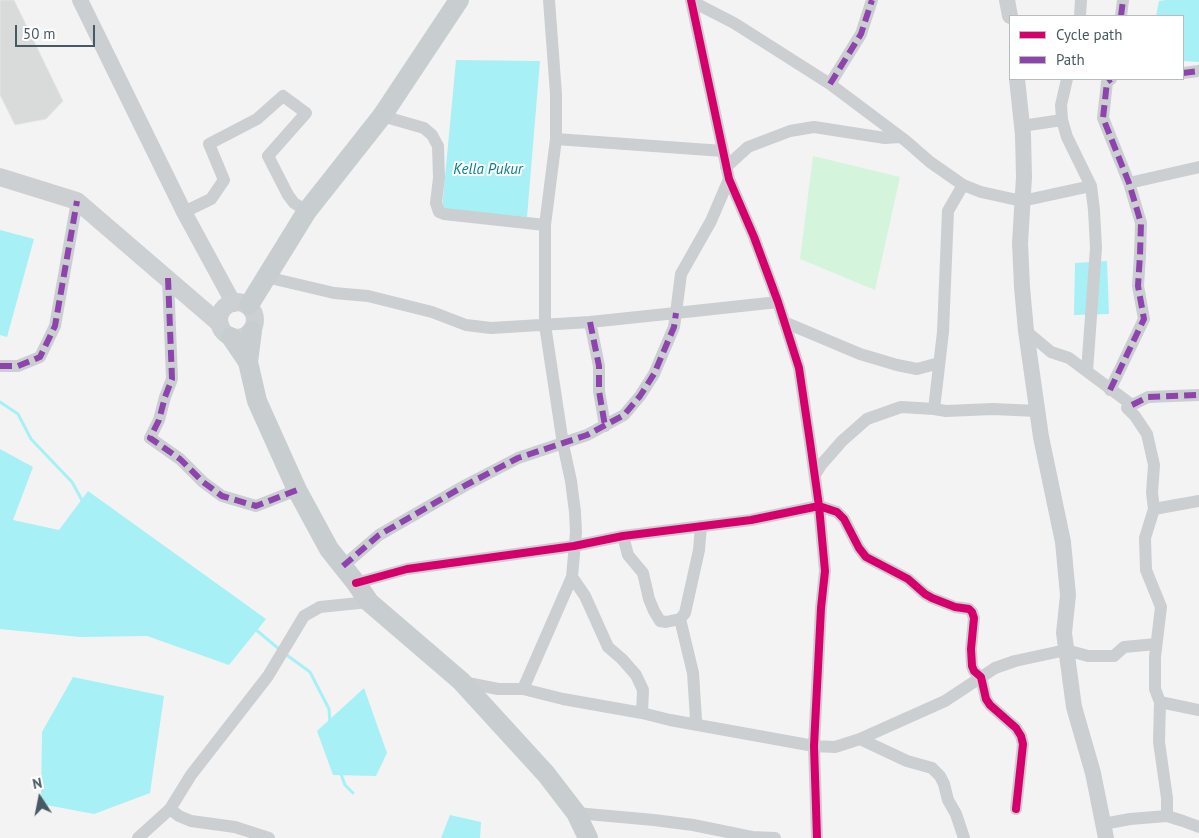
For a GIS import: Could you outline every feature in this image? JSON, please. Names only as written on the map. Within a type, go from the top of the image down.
[{"type":"main road","points":[[252,331],[239,337],[225,330],[220,315],[236,305],[266,277],[307,210],[382,116],[459,0]]},
{"type":"main road","points":[[0,177],[77,201],[168,278],[225,330],[248,362]]},
{"type":"main road","points":[[191,300],[236,305],[254,312],[256,318],[252,331],[248,362],[257,401],[297,490],[329,549],[369,602],[461,681],[546,774],[576,813],[588,838]]},
{"type":"street","points":[[80,0],[184,212],[236,305]]},
{"type":"street","points":[[523,689],[572,577],[576,512],[563,444],[545,325],[545,225],[556,139],[556,94],[549,0]]},
{"type":"street","points":[[691,0],[734,23],[830,84],[930,162],[963,185],[981,192],[1022,201],[1091,186]]},
{"type":"street","points":[[691,0],[728,173],[778,302],[799,368],[819,506],[825,571],[821,608],[814,746],[817,838]]},
{"type":"street","points":[[830,84],[861,34],[872,0]]},
{"type":"street","points":[[1007,0],[1010,15]]},
{"type":"street","points":[[1080,15],[1081,0]]},
{"type":"street","points":[[1121,15],[1123,0]]},
{"type":"street","points":[[1184,73],[1199,71]]},
{"type":"street","points":[[1017,80],[1022,126],[1024,177],[1020,244],[1026,331],[1037,411],[1064,542],[1068,595],[1064,633],[1074,707],[1093,773],[1104,831],[1130,819],[1167,816],[1198,827]]},
{"type":"street","points":[[1068,80],[1062,105],[1062,120],[1067,137],[1091,186],[1094,210],[1096,248],[1087,371]]},
{"type":"street","points":[[1110,80],[1107,82],[1103,118],[1129,183],[1141,223],[1138,286],[1144,319],[1110,390]]},
{"type":"street","points":[[184,212],[211,200],[224,180],[208,144],[257,120],[283,96],[306,112],[268,156],[288,195],[294,203],[307,210]]},
{"type":"street","points":[[382,116],[424,128],[432,135],[438,146],[439,178],[436,203],[439,212],[545,225]]},
{"type":"street","points":[[1022,126],[1062,120]]},
{"type":"street","points":[[342,566],[379,536],[466,485],[518,458],[563,444],[605,426],[624,415],[640,396],[654,374],[674,327],[680,274],[711,221],[728,173],[748,147],[790,131],[814,127],[885,138],[900,137]]},
{"type":"street","points":[[556,139],[723,151]]},
{"type":"street","points":[[1129,183],[1199,166]]},
{"type":"street","points":[[934,409],[945,298],[948,211],[963,185]]},
{"type":"street","points":[[0,366],[18,366],[40,357],[55,326],[77,201]]},
{"type":"street","points":[[266,277],[334,293],[368,296],[432,312],[466,325],[491,328],[590,322],[778,302]]},
{"type":"street","points":[[168,278],[172,379],[159,420],[150,438],[180,459],[203,482],[222,496],[256,506],[297,490]]},
{"type":"street","points":[[590,322],[599,366],[605,426]]},
{"type":"street","points":[[784,322],[860,354],[897,365],[918,369],[939,363]]},
{"type":"street","points":[[1026,331],[1051,352],[1068,358],[1132,406]]},
{"type":"street","points":[[1167,816],[1167,798],[1160,742],[1160,702],[1155,689],[1156,644],[1161,607],[1146,570],[1144,538],[1154,509],[1152,493],[1154,465],[1147,434],[1127,408],[1148,397],[1199,394]]},
{"type":"street","points":[[815,475],[821,465],[842,441],[867,419],[901,407],[934,409],[946,412],[993,409],[1037,411]]},
{"type":"street","points":[[1154,509],[1199,501]]},
{"type":"street","points":[[356,583],[407,570],[574,546],[623,536],[751,520],[819,506],[837,512],[844,519],[859,548],[866,557],[908,578],[932,598],[955,607],[969,609],[972,612],[974,618],[971,662],[974,671],[981,677],[986,699],[990,705],[1016,728],[1023,744],[1016,809]]},
{"type":"street","points":[[623,536],[628,555],[643,573],[648,599],[660,621],[666,622],[680,619],[685,613],[699,550],[701,526]]},
{"type":"street","points":[[572,577],[585,596],[608,647],[622,659],[636,676],[643,690],[642,713]]},
{"type":"street","points":[[138,838],[170,809],[191,775],[268,676],[304,616],[320,607],[369,602]]},
{"type":"street","points":[[680,619],[693,673],[696,719]]},
{"type":"street","points":[[461,681],[498,689],[523,689],[563,699],[670,720],[814,746],[835,747],[860,738],[944,700],[995,668],[1015,661],[1066,650],[1088,656],[1114,656],[1124,647],[1156,644]]},
{"type":"street","points":[[1160,702],[1199,710]]},
{"type":"street","points":[[860,738],[907,760],[932,768],[944,784],[948,800],[956,814],[964,838]]},
{"type":"street","points":[[170,809],[179,816],[191,821],[235,827],[269,838]]},
{"type":"street","points":[[576,813],[645,818],[752,837],[775,838]]},
{"type":"green space","points":[[813,156],[900,177],[875,290],[800,259]]},
{"type":"water","points":[[1199,0],[1199,62],[1184,61],[1184,15],[1156,15],[1159,1]]},
{"type":"water","name":"Kella Pukur","points":[[456,60],[540,61],[527,217],[442,209]]},
{"type":"water","points":[[0,230],[34,239],[7,337],[0,335]]},
{"type":"water","points":[[1107,261],[1109,314],[1074,315],[1075,263]]},
{"type":"water","points":[[0,449],[33,467],[13,520],[59,530],[88,491],[266,619],[229,665],[147,636],[80,637],[0,629]]},
{"type":"water","points":[[73,677],[164,696],[150,793],[94,814],[41,804],[42,732]]},
{"type":"water","points":[[364,688],[387,753],[376,776],[333,775],[317,731]]},
{"type":"water","points":[[450,815],[481,822],[480,838],[441,838]]},
{"type":"building","points":[[0,0],[14,0],[63,101],[46,119],[15,125],[0,95]]},
{"type":"waterway","points":[[0,402],[18,414],[31,439],[72,482],[83,502]]},
{"type":"waterway","points":[[255,629],[279,649]]},
{"type":"waterway","points":[[284,653],[310,672],[329,709],[330,724]]},
{"type":"waterway","points":[[341,774],[345,785],[353,793]]},
{"type":"marked path","points":[[830,84],[861,34],[872,0]]},
{"type":"marked path","points":[[1121,15],[1123,0]]},
{"type":"marked path","points":[[1184,73],[1199,71]]},
{"type":"marked path","points":[[1110,80],[1107,82],[1103,118],[1129,183],[1141,223],[1138,286],[1144,319],[1110,390]]},
{"type":"marked path","points":[[0,366],[18,366],[40,357],[55,326],[77,201]]},
{"type":"marked path","points":[[168,278],[172,379],[159,420],[150,438],[180,459],[203,482],[222,496],[256,506],[297,490]]},
{"type":"marked path","points":[[343,566],[379,535],[466,485],[518,458],[587,435],[624,415],[640,396],[654,374],[674,327],[676,313]]},
{"type":"marked path","points":[[590,322],[599,366],[599,391],[605,426]]},
{"type":"marked path","points":[[1132,405],[1148,397],[1199,395]]},
{"type":"cycle path","points":[[691,0],[729,179],[754,237],[778,302],[799,368],[819,506],[825,571],[821,608],[814,746],[817,838]]},
{"type":"cycle path","points":[[356,583],[407,569],[574,546],[623,536],[751,520],[819,506],[837,512],[844,519],[859,548],[866,557],[908,579],[932,598],[955,607],[969,609],[972,612],[974,618],[971,649],[972,666],[974,671],[981,677],[986,699],[990,705],[1016,728],[1023,744],[1016,809]]}]
